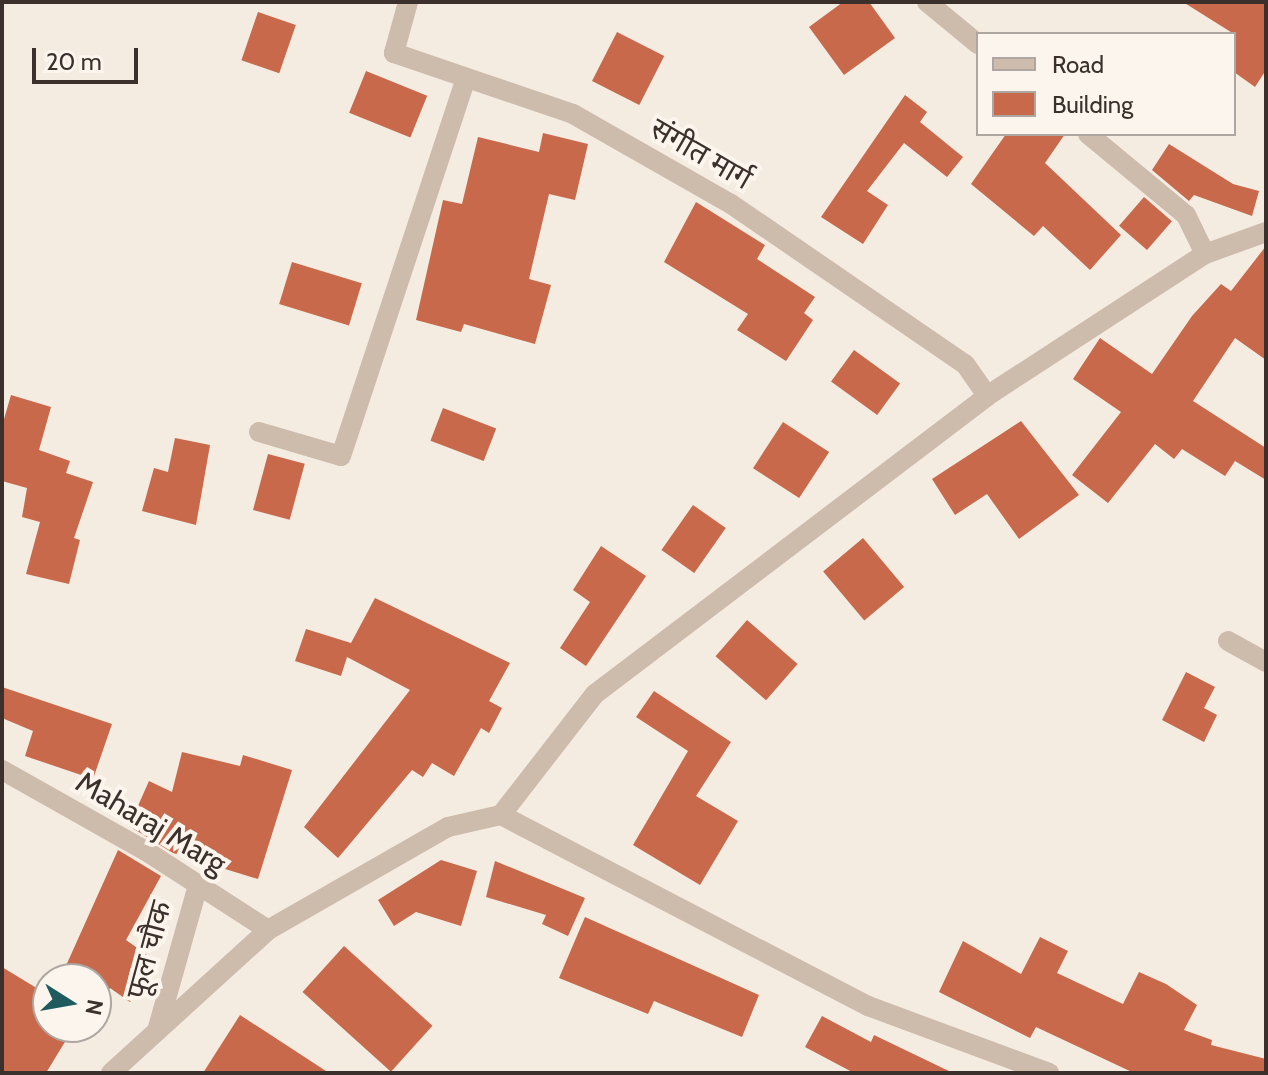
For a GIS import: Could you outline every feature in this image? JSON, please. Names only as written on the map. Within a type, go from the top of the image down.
[{"type":"street","name":"संगीत मार्ग","points":[[408,2],[394,53],[573,114],[731,204],[965,364],[987,396]]},
{"type":"street","points":[[927,2],[976,42]]},
{"type":"street","points":[[259,432],[341,456],[466,78]]},
{"type":"street","points":[[1090,136],[1186,215],[1205,254]]},
{"type":"street","points":[[111,1073],[268,930],[448,827],[501,815],[595,694],[987,396],[1205,254],[1266,232]]},
{"type":"street","points":[[1228,641],[1266,662]]},
{"type":"street","name":"Maharaj Marg","points":[[2,770],[198,885],[268,930]]},
{"type":"street","points":[[501,815],[868,1006],[1049,1073]]},
{"type":"street","name":"फूल चौक","points":[[157,1031],[198,885]]},
{"type":"building","points":[[843,2],[869,2],[895,38],[844,75],[809,27]]},
{"type":"building","points":[[1183,2],[1266,2],[1266,70],[1255,87],[1236,73],[1236,32],[1231,32]]},
{"type":"building","points":[[258,12],[296,25],[279,73],[241,60]]},
{"type":"building","points":[[617,32],[664,56],[639,105],[592,81]]},
{"type":"building","points":[[366,71],[427,96],[410,137],[349,113]]},
{"type":"building","points":[[905,95],[927,112],[920,122],[963,157],[947,177],[904,143],[867,191],[888,205],[863,244],[821,217]]},
{"type":"building","points":[[543,133],[588,144],[575,200],[549,194],[529,279],[551,285],[535,344],[464,324],[461,332],[416,320],[443,200],[462,204],[478,137],[539,152]]},
{"type":"building","points":[[1005,136],[1064,136],[1045,163],[1121,235],[1090,270],[1043,226],[1034,236],[971,184]]},
{"type":"building","points":[[1169,144],[1233,184],[1259,191],[1252,216],[1194,195],[1189,201],[1152,170]]},
{"type":"building","points":[[1144,197],[1172,221],[1147,250],[1119,226]]},
{"type":"building","points":[[696,202],[765,245],[757,259],[815,297],[804,313],[813,320],[786,361],[737,330],[748,314],[664,262]]},
{"type":"building","points":[[1266,246],[1266,360],[1235,338],[1193,401],[1266,448],[1266,480],[1235,461],[1225,476],[1182,449],[1174,459],[1155,444],[1108,503],[1072,475],[1121,412],[1073,379],[1100,338],[1152,374],[1192,316],[1221,284],[1231,291]]},
{"type":"building","points":[[292,262],[362,283],[349,325],[279,304]]},
{"type":"building","points":[[854,350],[900,384],[877,415],[831,382]]},
{"type":"building","points":[[11,395],[51,407],[39,450],[70,461],[66,473],[93,482],[74,538],[80,540],[69,584],[26,574],[40,522],[22,517],[27,488],[2,481],[2,426]]},
{"type":"building","points":[[443,408],[496,428],[484,461],[430,441]]},
{"type":"building","points":[[1021,421],[1079,495],[1019,539],[987,494],[955,515],[932,479]]},
{"type":"building","points":[[783,422],[829,452],[799,498],[753,468]]},
{"type":"building","points":[[175,438],[210,445],[196,525],[142,511],[154,468],[168,472]]},
{"type":"building","points":[[268,454],[305,464],[290,520],[253,510]]},
{"type":"building","points":[[693,505],[726,528],[694,573],[661,550]]},
{"type":"building","points":[[863,538],[904,587],[864,620],[823,571]]},
{"type":"building","points":[[601,546],[646,576],[586,666],[560,648],[590,602],[573,590]]},
{"type":"building","points":[[375,598],[510,663],[489,701],[502,708],[489,733],[481,728],[454,776],[432,763],[423,777],[412,770],[338,858],[304,827],[410,690],[347,657],[341,676],[295,661],[306,629],[351,643]]},
{"type":"building","points":[[747,620],[798,664],[766,700],[716,656]]},
{"type":"building","points":[[1186,672],[1215,687],[1204,708],[1217,715],[1204,742],[1162,720]]},
{"type":"building","points":[[2,687],[112,724],[93,779],[25,756],[33,731],[2,718]]},
{"type":"building","points":[[654,691],[731,742],[696,796],[738,821],[700,885],[633,845],[688,751],[636,717]]},
{"type":"building","points":[[182,752],[240,766],[243,755],[292,770],[258,879],[173,853],[129,826],[149,781],[172,792]]},
{"type":"building","points":[[118,850],[161,876],[126,940],[157,962],[130,1002],[112,989],[112,963],[67,963]]},
{"type":"building","points":[[441,860],[477,871],[461,926],[416,912],[394,926],[378,900]]},
{"type":"building","points":[[495,861],[585,898],[568,936],[542,924],[546,915],[486,897]]},
{"type":"building","points":[[585,917],[759,995],[742,1037],[654,1001],[648,1014],[559,978]]},
{"type":"building","points":[[1040,937],[1068,951],[1057,973],[1123,1004],[1139,972],[1166,984],[1197,1005],[1184,1030],[1212,1040],[1211,1045],[1266,1059],[1266,1073],[1134,1073],[1036,1027],[1030,1038],[939,992],[963,941],[1021,974]]},
{"type":"building","points":[[344,946],[432,1026],[391,1072],[303,992]]},
{"type":"building","points":[[2,967],[32,985],[32,1043],[64,1043],[46,1073],[2,1073]]},
{"type":"building","points":[[240,1015],[329,1073],[203,1073]]},
{"type":"building","points":[[822,1016],[871,1042],[874,1035],[953,1073],[854,1073],[805,1047]]}]
